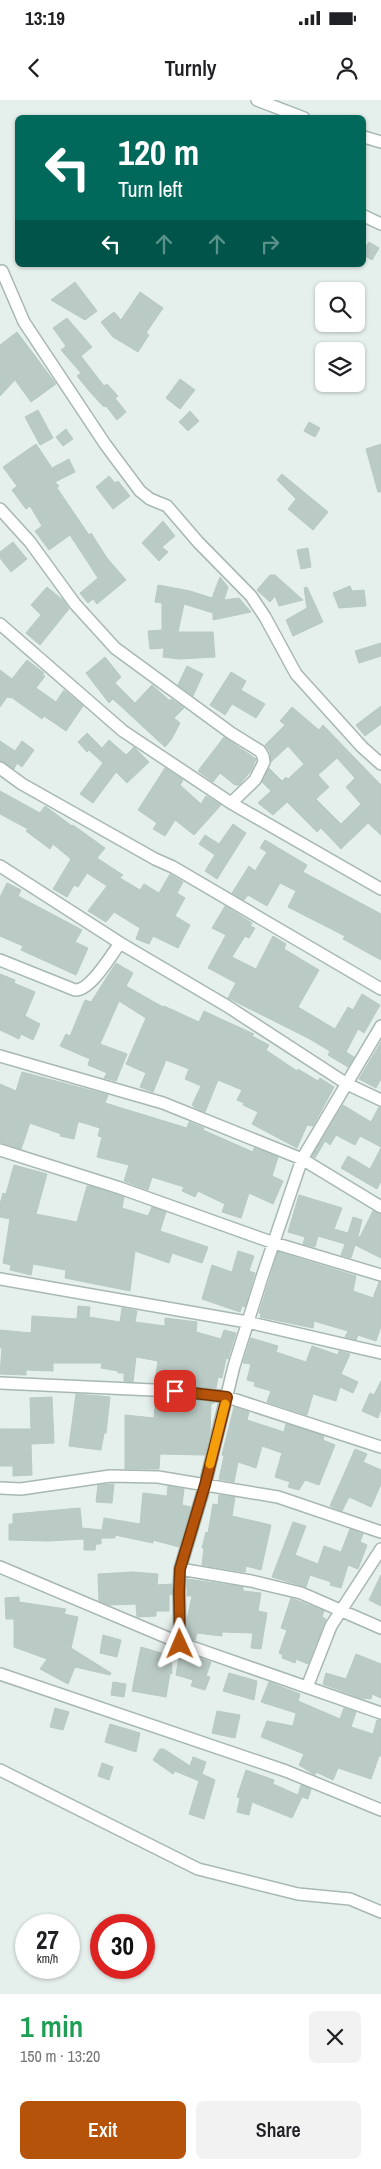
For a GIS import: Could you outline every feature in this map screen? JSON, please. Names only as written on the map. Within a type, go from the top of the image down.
[{"type":"street","points":[[257,100],[296,115]]},
{"type":"street","points":[[366,138],[381,142]]},
{"type":"street","points":[[366,217],[381,224]]},
{"type":"street","points":[[2,271],[24,322],[105,444],[140,490],[150,499],[167,506],[198,542],[251,596],[265,617],[296,674],[381,764]]},
{"type":"street","points":[[0,509],[30,542],[75,604],[115,648],[216,722],[260,751],[264,762],[261,768],[254,780],[231,802]]},
{"type":"street","points":[[0,624],[123,731],[231,802],[381,889]]},
{"type":"street","points":[[0,768],[22,784],[155,859],[173,867],[381,989]]},
{"type":"street","points":[[0,866],[120,943],[227,1006],[347,1084],[381,1100]]},
{"type":"street","points":[[0,960],[75,990],[81,990],[88,985],[120,943]]},
{"type":"street","points":[[180,1644],[180,1569],[205,1485],[247,1322],[302,1160],[381,1026]]},
{"type":"street","points":[[0,1056],[163,1103],[302,1160],[381,1206]]},
{"type":"street","points":[[0,1150],[120,1188],[274,1243],[381,1275]]},
{"type":"street","points":[[0,1279],[247,1322],[381,1353]]},
{"type":"street","points":[[0,1383],[175,1391],[227,1397],[381,1447]]},
{"type":"street","points":[[0,1488],[21,1489],[110,1476],[158,1477],[278,1497],[381,1532]]},
{"type":"street","points":[[307,1687],[331,1626],[340,1609],[381,1549]]},
{"type":"street","points":[[0,1567],[180,1644],[381,1713]]},
{"type":"street","points":[[180,1569],[251,1581],[301,1593],[381,1628]]},
{"type":"street","points":[[0,1674],[120,1717],[286,1771],[381,1810]]},
{"type":"street","points":[[0,1770],[198,1869],[298,1894],[350,1899],[381,1912]]},
{"type":"building","points":[[369,242],[379,248],[372,260],[366,256],[366,247]]},
{"type":"building","points":[[75,282],[97,311],[85,320],[51,300]]},
{"type":"building","points":[[140,292],[163,308],[146,333],[149,335],[138,352],[113,337],[101,322],[114,312],[121,320]]},
{"type":"building","points":[[67,318],[92,347],[81,356],[104,386],[107,384],[118,396],[115,398],[126,412],[117,420],[77,376],[81,373],[61,350],[66,346],[53,328]]},
{"type":"building","points":[[17,332],[56,384],[31,402],[15,380],[0,396],[0,345]]},
{"type":"building","points":[[180,379],[195,390],[180,409],[166,398]]},
{"type":"building","points":[[38,410],[53,438],[40,445],[25,417]]},
{"type":"building","points":[[190,411],[199,421],[188,431],[179,422]]},
{"type":"building","points":[[309,422],[320,428],[315,437],[304,431]]},
{"type":"building","points":[[66,429],[73,439],[63,446],[56,437]]},
{"type":"building","points":[[36,444],[52,468],[69,459],[75,472],[55,482],[59,486],[57,488],[89,535],[91,533],[107,558],[126,580],[97,604],[93,599],[88,603],[80,593],[98,578],[70,535],[49,550],[35,531],[42,526],[30,506],[26,509],[12,490],[17,486],[3,467]]},
{"type":"building","points":[[381,444],[381,492],[378,492],[366,449]]},
{"type":"building","points":[[282,474],[328,512],[313,530],[288,509],[296,499],[277,480]]},
{"type":"building","points":[[109,476],[115,483],[118,481],[130,496],[113,509],[96,487]]},
{"type":"building","points":[[163,521],[175,536],[162,547],[168,552],[159,561],[142,543]]},
{"type":"building","points":[[13,542],[27,559],[11,572],[0,558],[0,552]]},
{"type":"building","points":[[308,548],[311,567],[301,569],[297,550]]},
{"type":"building","points":[[270,575],[275,575],[303,600],[279,606],[275,596],[270,602],[257,590]]},
{"type":"building","points":[[220,577],[228,587],[224,600],[239,598],[251,612],[213,620],[213,613],[184,604],[178,632],[213,632],[215,657],[179,659],[163,657],[164,648],[150,649],[148,631],[162,630],[162,603],[155,602],[158,585],[190,591],[212,598]]},
{"type":"building","points":[[350,586],[352,591],[364,590],[366,606],[339,608],[333,593]]},
{"type":"building","points":[[47,587],[64,601],[69,609],[40,645],[26,633],[41,615],[31,605]]},
{"type":"building","points":[[307,587],[323,622],[293,636],[286,620],[307,608],[304,588]]},
{"type":"building","points":[[381,643],[381,656],[359,663],[355,651]]},
{"type":"building","points":[[105,657],[121,677],[115,683],[135,703],[152,685],[170,701],[171,699],[184,708],[174,718],[180,723],[165,747],[113,699],[109,703],[86,673]]},
{"type":"building","points":[[27,660],[44,673],[42,675],[45,676],[36,688],[56,702],[64,690],[83,706],[66,731],[44,716],[42,719],[11,697],[7,697],[0,707],[0,670],[12,679]]},
{"type":"building","points":[[187,666],[203,674],[193,696],[178,685]]},
{"type":"building","points":[[231,672],[246,681],[241,690],[265,704],[256,718],[232,704],[225,715],[210,705]]},
{"type":"building","points":[[381,706],[381,724],[365,736],[356,725]]},
{"type":"building","points":[[292,707],[319,730],[323,725],[381,785],[381,835],[368,823],[341,849],[321,828],[317,832],[287,802],[273,815],[258,803],[271,791],[262,782],[269,768],[282,781],[286,777],[288,779],[304,764],[288,746],[271,762],[270,752],[265,745],[285,725],[280,721]],"holes":[[[337,758],[355,778],[346,787],[361,804],[341,824],[316,799],[329,787],[318,775]]]},
{"type":"building","points":[[87,733],[102,748],[109,740],[126,755],[134,747],[149,762],[127,783],[116,772],[93,803],[80,794],[103,763],[89,750],[87,752],[78,742]]},
{"type":"building","points":[[224,737],[256,759],[251,771],[239,785],[235,785],[220,773],[213,782],[198,771]]},
{"type":"building","points":[[0,741],[15,751],[22,741],[34,750],[22,767],[17,763],[14,769],[0,761]]},
{"type":"building","points":[[165,768],[183,780],[180,785],[201,804],[206,796],[221,805],[194,835],[175,820],[165,836],[153,829],[157,823],[138,810]]},
{"type":"building","points":[[0,791],[40,813],[45,806],[73,825],[105,848],[97,858],[123,875],[120,878],[140,890],[144,884],[159,893],[170,874],[183,882],[177,893],[185,898],[175,916],[190,925],[178,948],[153,936],[149,944],[136,939],[140,928],[114,912],[106,922],[88,911],[107,886],[87,873],[78,887],[74,885],[67,897],[53,889],[71,859],[53,844],[50,849],[26,831],[28,829],[0,814]]},
{"type":"building","points":[[233,824],[246,833],[217,879],[205,871],[215,855],[199,844],[205,835],[219,844]]},
{"type":"building","points":[[265,840],[307,865],[303,872],[381,914],[381,960],[343,939],[345,936],[288,907],[296,891],[280,883],[267,906],[248,895],[244,900],[232,893],[249,866],[255,871],[267,852],[260,848]]},
{"type":"building","points":[[7,883],[21,890],[18,896],[82,930],[75,942],[88,948],[76,975],[21,950],[23,946],[0,936],[0,897]]},
{"type":"building","points":[[225,906],[252,923],[250,926],[255,928],[249,938],[245,936],[232,957],[256,969],[273,936],[286,944],[284,949],[319,970],[298,1007],[335,1029],[348,1007],[353,1010],[362,994],[380,1005],[364,1033],[358,1029],[346,1052],[354,1057],[348,1067],[328,1055],[330,1051],[308,1038],[228,998],[236,983],[208,968],[226,935],[212,928]]},
{"type":"building","points":[[116,963],[133,973],[126,986],[163,1007],[199,1022],[204,1011],[254,1034],[252,1036],[269,1045],[266,1050],[297,1071],[298,1069],[318,1081],[320,1078],[334,1087],[313,1126],[307,1125],[297,1148],[252,1124],[258,1112],[237,1100],[242,1090],[218,1080],[205,1112],[192,1105],[201,1086],[185,1079],[189,1069],[166,1060],[153,1092],[140,1087],[146,1073],[126,1064],[146,1018],[119,1001],[100,1044],[127,1054],[116,1081],[104,1078],[107,1073],[88,1065],[90,1059],[60,1046],[66,1034],[70,1036],[85,1000],[91,1002]]},
{"type":"building","points":[[0,974],[15,980],[14,983],[35,992],[25,1016],[40,1024],[33,1040],[21,1034],[19,1039],[0,1030]]},
{"type":"building","points":[[381,1042],[381,1079],[376,1088],[359,1079]]},
{"type":"building","points":[[22,1072],[108,1095],[105,1103],[187,1128],[189,1122],[253,1152],[254,1148],[278,1157],[272,1176],[283,1181],[273,1204],[249,1193],[241,1218],[222,1212],[225,1204],[198,1191],[195,1197],[182,1191],[184,1187],[152,1177],[148,1190],[124,1181],[129,1165],[97,1157],[102,1137],[98,1136],[100,1128],[80,1122],[78,1122],[74,1139],[60,1136],[61,1134],[30,1123],[21,1149],[0,1142],[0,1084],[16,1091]]},
{"type":"building","points":[[343,1105],[371,1122],[379,1107],[381,1107],[381,1147],[360,1136],[355,1145],[336,1135],[330,1145],[325,1141],[315,1158],[312,1156]]},
{"type":"building","points":[[381,1148],[381,1181],[377,1189],[341,1168],[348,1156],[370,1169]]},
{"type":"building","points":[[14,1165],[47,1174],[36,1214],[77,1222],[87,1186],[90,1186],[124,1197],[122,1208],[148,1216],[152,1207],[166,1212],[160,1231],[208,1247],[202,1263],[172,1253],[169,1263],[135,1251],[130,1291],[65,1278],[66,1270],[33,1264],[31,1275],[10,1270],[11,1265],[3,1263],[10,1219],[0,1217],[0,1204],[3,1193],[6,1194]]},
{"type":"building","points":[[299,1195],[342,1208],[334,1229],[348,1233],[353,1217],[362,1220],[358,1236],[360,1237],[373,1211],[381,1214],[381,1258],[355,1245],[351,1258],[341,1255],[345,1244],[318,1236],[315,1247],[303,1244],[305,1237],[288,1232]]},
{"type":"building","points":[[238,1251],[254,1256],[249,1271],[255,1273],[245,1307],[242,1306],[240,1312],[202,1299],[212,1265],[232,1272]]},
{"type":"building","points":[[278,1252],[356,1276],[353,1291],[373,1298],[379,1282],[381,1282],[381,1326],[376,1341],[358,1335],[356,1340],[345,1337],[348,1331],[314,1321],[313,1328],[260,1317],[261,1314],[259,1313]]},
{"type":"building","points":[[78,1306],[90,1307],[89,1317],[120,1322],[122,1308],[137,1311],[135,1322],[165,1326],[165,1318],[197,1322],[196,1332],[221,1339],[224,1330],[236,1333],[228,1359],[226,1358],[222,1378],[218,1377],[216,1388],[193,1386],[194,1381],[181,1379],[181,1377],[156,1375],[158,1361],[136,1357],[133,1382],[124,1381],[124,1373],[101,1368],[102,1363],[53,1363],[53,1371],[26,1370],[26,1375],[0,1374],[2,1348],[0,1348],[0,1330],[31,1333],[32,1316],[77,1319]]},
{"type":"building","points":[[251,1338],[278,1346],[276,1352],[306,1362],[312,1346],[338,1355],[339,1351],[350,1354],[341,1374],[358,1382],[353,1393],[340,1387],[336,1401],[313,1394],[307,1415],[267,1402],[271,1391],[254,1386],[255,1382],[247,1380],[251,1364],[243,1363]]},
{"type":"building","points":[[381,1381],[381,1409],[378,1418],[362,1411],[370,1393],[374,1395]]},
{"type":"building","points":[[76,1394],[110,1397],[106,1433],[104,1433],[101,1450],[69,1446]]},
{"type":"building","points":[[52,1397],[54,1443],[31,1444],[32,1475],[13,1476],[13,1466],[0,1466],[0,1429],[31,1429],[30,1398]]},
{"type":"building","points":[[193,1401],[214,1403],[211,1404],[210,1431],[205,1455],[160,1454],[159,1469],[125,1469],[125,1415],[154,1418],[155,1406],[193,1409]]},
{"type":"building","points":[[234,1407],[249,1412],[247,1420],[284,1432],[286,1424],[324,1436],[323,1440],[335,1445],[319,1485],[305,1480],[299,1490],[288,1487],[290,1482],[275,1477],[282,1453],[262,1446],[256,1468],[238,1462],[234,1482],[219,1479],[224,1456],[222,1455]]},
{"type":"building","points":[[355,1449],[367,1454],[363,1462],[381,1470],[381,1484],[371,1507],[349,1497],[342,1511],[330,1506]]},
{"type":"building","points":[[114,1484],[112,1503],[96,1502],[98,1485]]},
{"type":"building","points":[[168,1486],[184,1489],[182,1505],[191,1507],[179,1547],[153,1540],[153,1543],[115,1535],[115,1538],[101,1538],[101,1544],[96,1544],[95,1550],[84,1550],[84,1539],[48,1541],[9,1540],[9,1524],[13,1524],[13,1514],[80,1508],[82,1528],[102,1530],[104,1518],[140,1524],[143,1493],[167,1496]]},
{"type":"building","points":[[219,1495],[235,1497],[232,1516],[271,1525],[261,1570],[246,1566],[245,1572],[202,1565],[204,1548],[202,1548],[206,1532],[208,1533],[213,1504],[218,1505]]},
{"type":"building","points":[[293,1522],[306,1526],[295,1555],[318,1564],[324,1546],[341,1552],[350,1529],[363,1534],[360,1542],[367,1545],[358,1569],[348,1565],[341,1588],[330,1585],[331,1582],[310,1575],[306,1587],[272,1577]]},
{"type":"building","points":[[133,1572],[158,1574],[157,1585],[172,1584],[172,1595],[169,1594],[169,1611],[156,1611],[156,1616],[137,1617],[136,1604],[109,1605],[99,1601],[98,1574]]},
{"type":"building","points":[[381,1575],[381,1606],[369,1600]]},
{"type":"building","points":[[187,1579],[243,1587],[243,1591],[261,1593],[258,1611],[267,1613],[261,1649],[251,1648],[253,1633],[222,1632],[222,1636],[197,1633],[195,1640],[187,1638],[187,1619],[192,1596],[187,1596]]},
{"type":"building","points":[[19,1597],[19,1602],[66,1609],[64,1614],[78,1617],[71,1648],[111,1673],[110,1675],[75,1667],[68,1684],[40,1669],[47,1659],[14,1647],[14,1619],[6,1619],[5,1598]]},
{"type":"building","points":[[291,1598],[324,1611],[322,1617],[326,1619],[308,1664],[296,1659],[295,1663],[282,1658],[283,1655],[279,1653],[287,1630],[281,1628]]},
{"type":"building","points":[[103,1635],[121,1640],[117,1657],[100,1653]]},
{"type":"building","points":[[141,1647],[171,1656],[172,1674],[170,1673],[166,1697],[132,1691]]},
{"type":"building","points":[[185,1653],[211,1662],[206,1676],[210,1677],[205,1690],[191,1686],[193,1680],[176,1675],[179,1658],[183,1659]]},
{"type":"building","points":[[356,1654],[381,1664],[381,1698],[372,1694],[371,1699],[361,1698],[323,1684],[326,1673],[346,1679]]},
{"type":"building","points":[[229,1673],[257,1681],[254,1700],[223,1691]]},
{"type":"building","points":[[113,1682],[126,1684],[124,1697],[111,1695]]},
{"type":"building","points":[[269,1682],[300,1694],[298,1701],[340,1719],[344,1708],[356,1712],[351,1727],[373,1734],[377,1720],[381,1720],[381,1756],[379,1756],[371,1779],[338,1768],[333,1780],[316,1772],[315,1775],[299,1765],[304,1754],[261,1737],[267,1721],[293,1726],[296,1713],[261,1702]]},
{"type":"building","points":[[55,1708],[69,1712],[63,1730],[50,1727]]},
{"type":"building","points":[[217,1711],[240,1715],[235,1738],[212,1733]]},
{"type":"building","points":[[110,1724],[140,1733],[136,1752],[105,1742]]},
{"type":"building","points":[[160,1749],[164,1749],[190,1766],[193,1757],[206,1762],[202,1774],[215,1780],[204,1819],[189,1814],[199,1781],[175,1771],[173,1774],[153,1760]]},
{"type":"building","points":[[102,1763],[113,1767],[109,1780],[98,1776]]},
{"type":"building","points":[[246,1770],[274,1780],[273,1784],[298,1795],[301,1785],[311,1789],[308,1799],[302,1797],[292,1818],[252,1802],[249,1815],[237,1812],[240,1798],[237,1797]]},
{"type":"slow traffic","points":[[210,1464],[225,1404]]},
{"type":"route","points":[[175,1391],[227,1397],[205,1485],[180,1569],[180,1644]]}]
